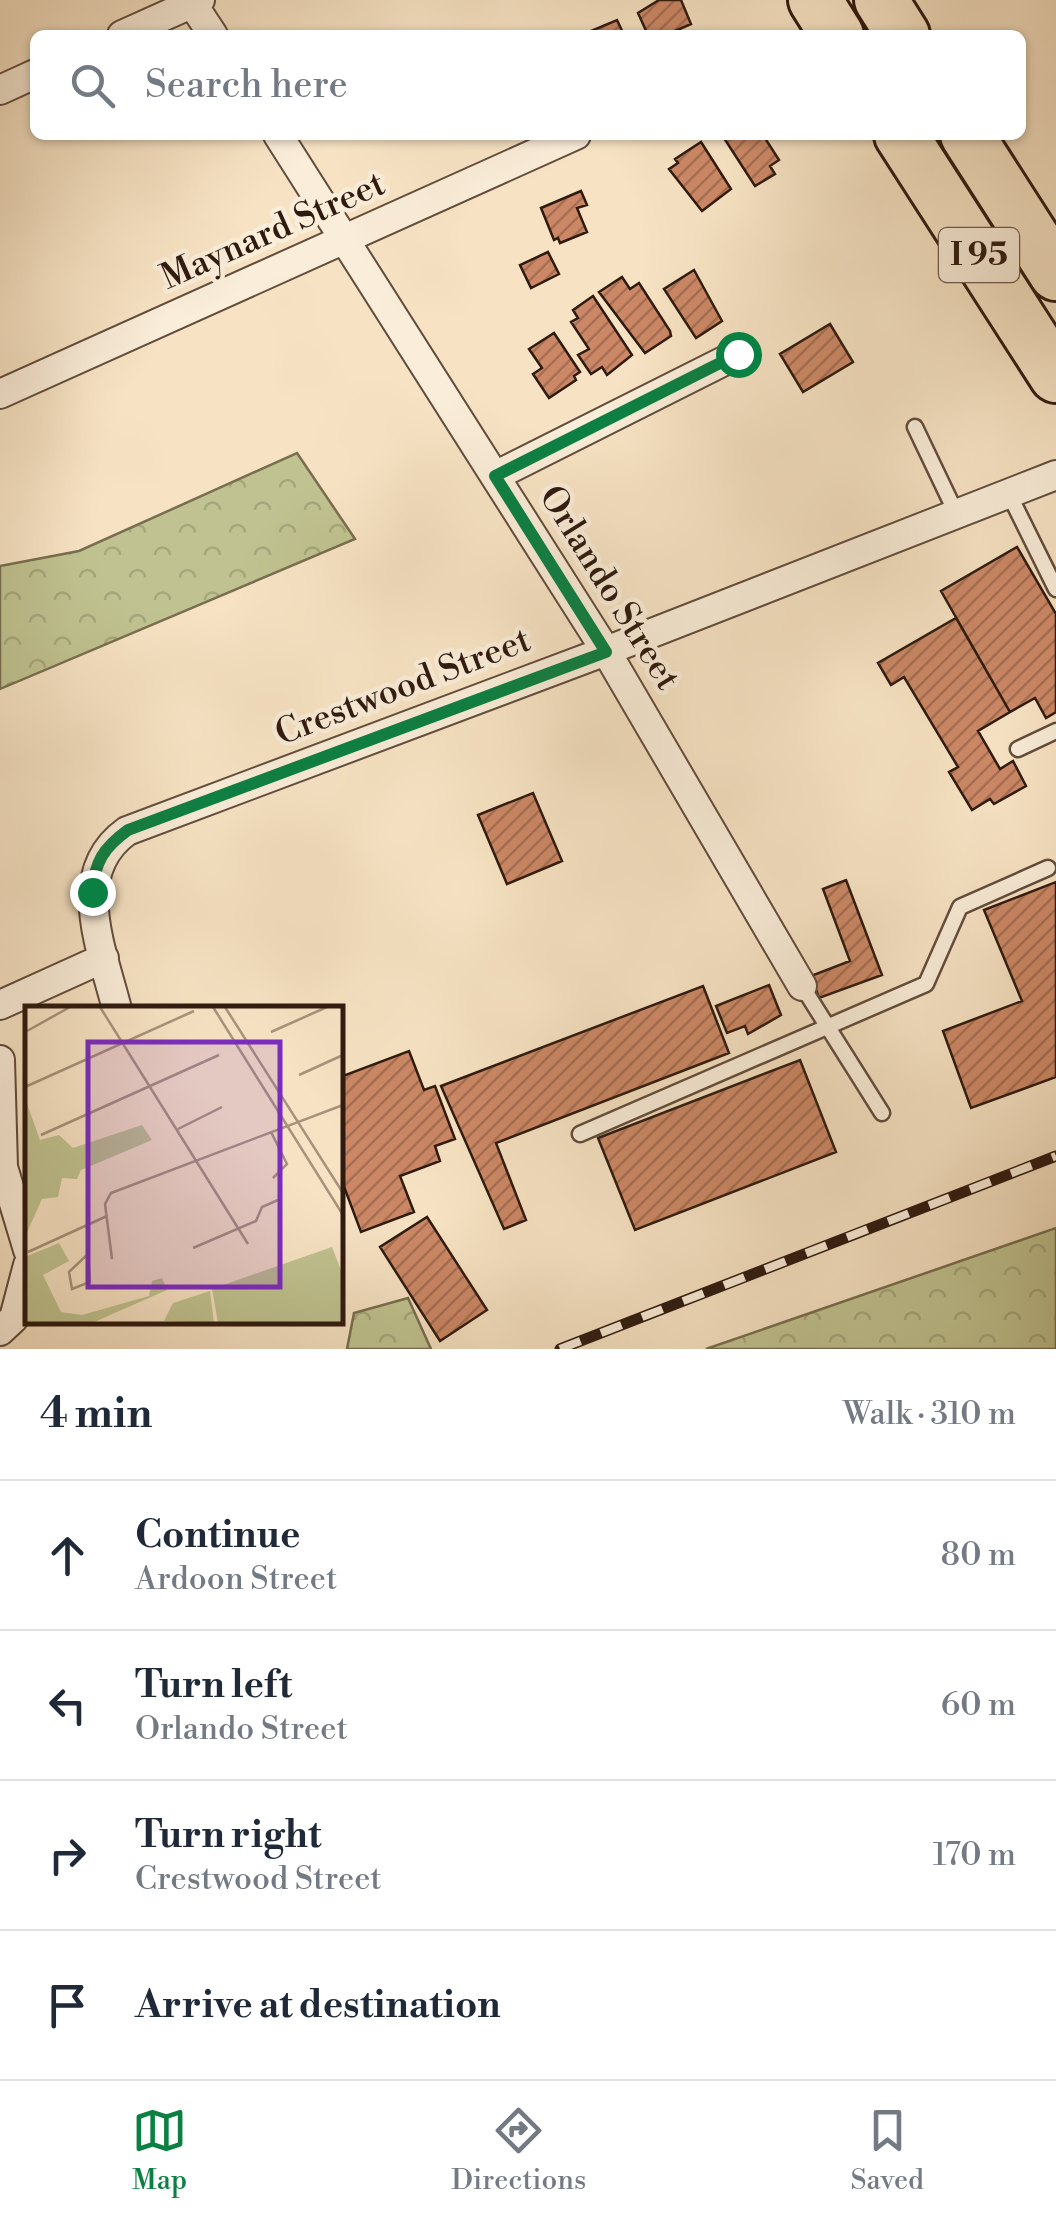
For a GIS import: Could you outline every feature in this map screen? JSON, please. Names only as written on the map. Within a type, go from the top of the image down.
[{"type":"highway","points":[[815,0],[834,30]]},
{"type":"highway","points":[[880,0],[900,30]]},
{"type":"highway","name":"I 95","points":[[905,140],[1056,376]]},
{"type":"highway","name":"I 95","points":[[970,140],[1056,274]]},
{"type":"street","points":[[133,30],[194,1],[209,30]]},
{"type":"street","points":[[0,90],[30,76]]},
{"type":"street","name":"Orlando Street","points":[[281,140],[606,652],[802,986]]},
{"type":"street","name":"Maynard Street","points":[[0,394],[565,140]]},
{"type":"street","points":[[495,476],[738,354]]},
{"type":"street","name":"Crestwood Street","points":[[116,1006],[92,892],[94,867],[106,846],[128,830],[606,652],[1056,476]]},
{"type":"street","points":[[0,1005],[104,958]]},
{"type":"street","points":[[0,1060],[2,1169],[25,1241]]},
{"type":"street","points":[[0,1332],[14,1318],[25,1276]]},
{"type":"lane","points":[[915,428],[956,515]]},
{"type":"lane","points":[[1009,494],[1056,589]]},
{"type":"lane","points":[[1018,749],[1056,731]]},
{"type":"lane","points":[[580,1134],[926,984],[960,907],[1048,868]]},
{"type":"lane","points":[[802,986],[882,1114]]},
{"type":"green space","points":[[297,453],[355,539],[0,689],[0,566],[79,551]]},
{"type":"green space","points":[[1056,1228],[1056,1349],[706,1349]]},
{"type":"green space","points":[[408,1298],[431,1349],[347,1349],[354,1313]]},
{"type":"building","points":[[659,0],[681,0],[691,24],[677,30],[646,30],[638,13]]},
{"type":"building","points":[[617,20],[622,30],[593,30]]},
{"type":"building","points":[[725,140],[766,140],[779,160],[770,166],[775,174],[755,186]]},
{"type":"building","points":[[701,142],[731,189],[702,211],[669,169],[678,163],[675,159]]},
{"type":"building","points":[[581,191],[587,205],[577,208],[587,232],[560,243],[558,238],[554,240],[541,208]]},
{"type":"building","points":[[548,252],[559,274],[531,288],[520,265]]},
{"type":"building","points":[[694,270],[722,321],[696,338],[664,289]]},
{"type":"building","points":[[622,277],[630,289],[639,283],[670,331],[671,336],[645,353],[599,292]]},
{"type":"building","points":[[593,296],[632,355],[607,375],[602,367],[591,374],[578,355],[589,349],[571,322],[578,318],[573,310]]},
{"type":"building","points":[[830,324],[853,362],[803,392],[780,354]]},
{"type":"building","points":[[554,333],[580,372],[574,376],[576,380],[549,398],[533,374],[542,368],[529,349]]},
{"type":"building","points":[[1017,547],[1056,614],[1056,712],[1046,718],[1035,698],[1010,712],[941,591]]},
{"type":"building","points":[[956,618],[1010,712],[978,731],[1000,769],[1013,761],[1026,786],[994,804],[990,799],[972,810],[949,772],[958,767],[904,677],[891,685],[878,663]]},
{"type":"building","points":[[533,793],[562,861],[507,884],[478,815]]},
{"type":"building","points":[[846,880],[882,975],[819,998],[811,976],[850,961],[823,889]]},
{"type":"building","points":[[1056,882],[1056,1077],[971,1108],[943,1031],[1022,1001],[984,910]]},
{"type":"building","points":[[769,985],[781,1015],[748,1034],[745,1026],[727,1033],[716,1006]]},
{"type":"building","points":[[703,986],[729,1053],[496,1143],[526,1220],[504,1229],[441,1086]]},
{"type":"building","points":[[409,1051],[424,1090],[435,1086],[455,1139],[435,1146],[440,1161],[400,1176],[414,1212],[361,1232],[342,1181],[342,1076]]},
{"type":"building","points":[[800,1060],[836,1152],[635,1230],[598,1138]]},
{"type":"building","points":[[427,1217],[487,1310],[440,1341],[380,1247]]},
{"type":"railway","points":[[560,1349],[1056,1156]]},
{"type":"route","points":[[92,892],[94,867],[106,846],[128,830],[606,652],[495,476],[738,354]]}]
